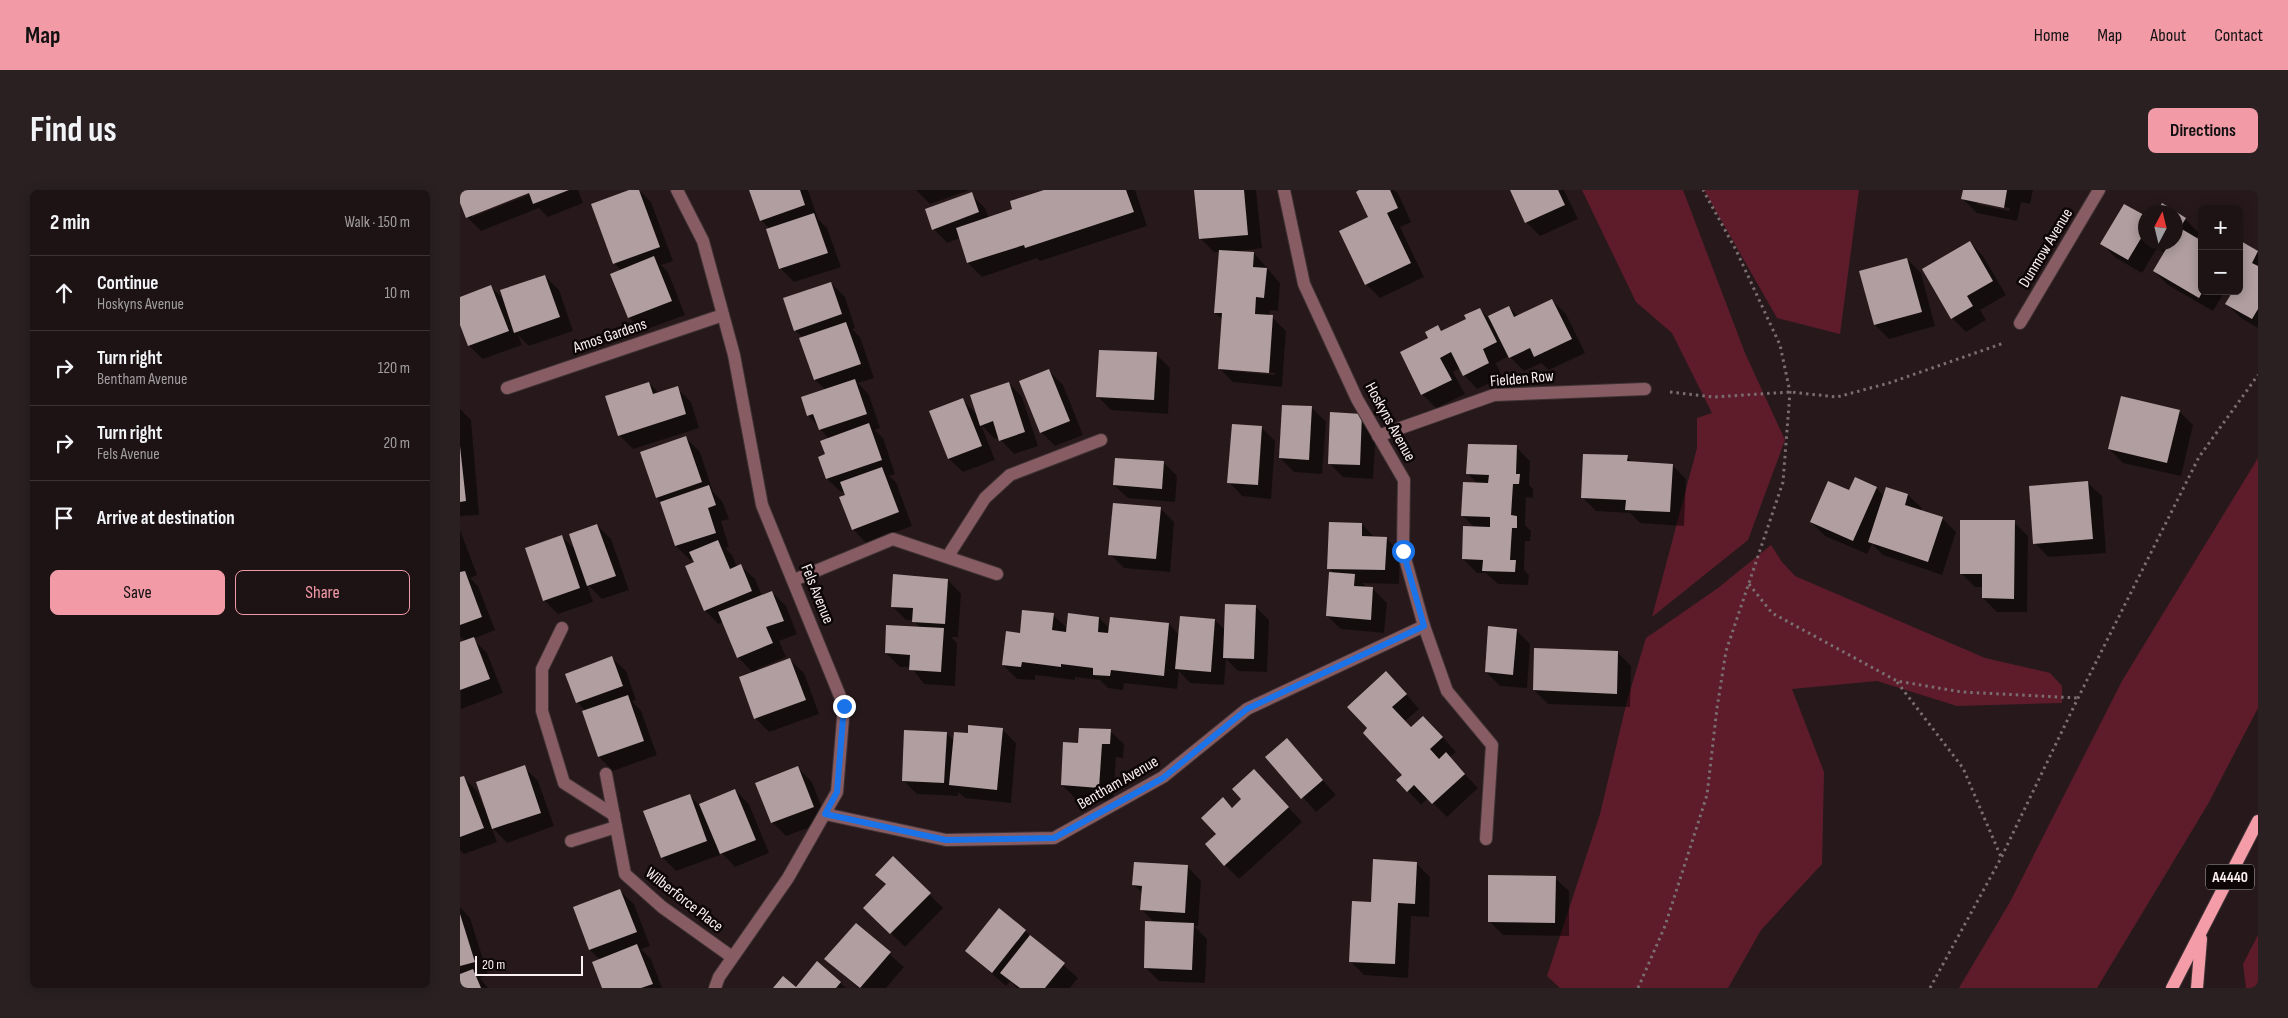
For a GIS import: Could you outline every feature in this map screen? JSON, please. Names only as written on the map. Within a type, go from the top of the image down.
[{"type":"main road","name":"A4440","points":[[2172,988],[2258,821]]},
{"type":"main road","name":"A4440","points":[[2197,988],[2201,934]]},
{"type":"street","name":"Fels Avenue","points":[[677,190],[703,241],[734,355],[762,505],[844,706],[837,792],[788,878],[718,977],[715,988]]},
{"type":"street","name":"Hoskyns Avenue","points":[[1284,190],[1304,284],[1357,399],[1404,480],[1403,551],[1424,626],[1447,691],[1492,745],[1486,839]]},
{"type":"street","name":"Dunmow Avenue","points":[[2020,323],[2099,190]]},
{"type":"street","name":"Amos Gardens","points":[[507,388],[723,315]]},
{"type":"street","name":"Fielden Row","points":[[1378,436],[1494,395],[1645,389]]},
{"type":"street","points":[[948,556],[985,498],[1010,475],[1101,440]]},
{"type":"street","points":[[794,580],[893,539],[948,556],[996,574]]},
{"type":"street","name":"Bentham Avenue","points":[[825,814],[946,840],[1054,838],[1163,778],[1247,709],[1424,626]]},
{"type":"street","points":[[562,628],[542,669],[542,711],[564,783],[615,821],[571,841]]},
{"type":"street","name":"Wilberforce Place","points":[[606,774],[625,874],[662,908],[732,957]]},
{"type":"path","points":[[1638,988],[1665,926],[1707,795],[1726,651],[1783,482],[1790,392],[1780,345],[1736,250],[1703,190]]},
{"type":"path","points":[[1645,389],[1714,397],[1790,392],[1837,397],[1889,383],[2007,342],[2020,323]]},
{"type":"path","points":[[1930,988],[2002,858],[2078,698],[2199,458],[2258,375]]},
{"type":"path","points":[[1749,584],[1772,613],[1896,681],[1962,692],[2078,698]]},
{"type":"path","points":[[1896,681],[1963,768],[2002,858]]},
{"type":"shaded area","points":[[1582,190],[1683,190],[1745,353],[1785,440],[1748,540],[1652,617],[1697,448],[1697,418],[1712,413],[1672,333],[1636,302]]},
{"type":"shaded area","points":[[1704,190],[1859,190],[1840,334],[1777,318]]},
{"type":"shaded area","points":[[2258,458],[2258,708],[2208,804],[2097,988],[1959,988],[2010,902],[2122,681]]},
{"type":"shaded area","points":[[1771,545],[1782,562],[1795,576],[1985,658],[2050,673],[2062,686],[2062,703],[1957,706],[1877,681],[1792,689],[1824,772],[1822,864],[1761,930],[1728,988],[1560,988],[1547,976],[1600,814],[1627,701],[1646,638],[1718,588]]},
{"type":"shaded area","points":[[2258,935],[2258,988],[2246,988],[2243,964]]},
{"type":"building","points":[[460,190],[569,190],[533,204],[529,193],[466,218],[460,203]]},
{"type":"building","points":[[629,190],[639,190],[660,247],[613,264],[591,204]]},
{"type":"building","points":[[749,190],[800,190],[805,205],[760,221]]},
{"type":"building","points":[[1044,190],[1126,190],[1134,212],[1025,248],[1024,245],[967,263],[956,228],[1012,209],[1010,201]]},
{"type":"building","points":[[1194,190],[1244,190],[1248,235],[1199,239]]},
{"type":"building","points":[[1359,190],[1390,190],[1398,208],[1387,213],[1411,263],[1365,285],[1339,231],[1368,217],[1356,192]]},
{"type":"building","points":[[1510,190],[1558,190],[1565,205],[1525,223]]},
{"type":"building","points":[[1963,190],[2007,190],[2004,208],[1961,199]]},
{"type":"building","points":[[972,192],[979,212],[932,230],[925,209]]},
{"type":"building","points":[[2124,204],[2138,212],[2138,243],[2128,260],[2100,244]]},
{"type":"building","points":[[814,213],[828,253],[779,269],[766,229]]},
{"type":"building","points":[[2183,230],[2198,239],[2198,295],[2201,295],[2199,298],[2153,271],[2165,250],[2183,250]]},
{"type":"building","points":[[1970,241],[1993,281],[1967,296],[1973,306],[1951,319],[1922,269]]},
{"type":"building","points":[[2243,242],[2258,251],[2252,263],[2258,266],[2258,309],[2252,319],[2225,304],[2231,295],[2243,295]]},
{"type":"building","points":[[1219,250],[1254,252],[1253,267],[1267,268],[1264,298],[1256,297],[1255,314],[1273,315],[1269,373],[1218,369],[1222,313],[1214,313]]},
{"type":"building","points":[[654,256],[672,301],[628,318],[610,274]]},
{"type":"building","points":[[1907,258],[1922,312],[1874,325],[1859,271]]},
{"type":"building","points":[[545,275],[560,317],[514,333],[500,290]]},
{"type":"building","points":[[831,282],[842,314],[794,331],[783,298]]},
{"type":"building","points":[[491,285],[509,331],[468,346],[460,325],[460,297]]},
{"type":"building","points":[[1552,299],[1572,339],[1534,357],[1530,348],[1509,358],[1488,316],[1509,306],[1514,317]]},
{"type":"building","points":[[1480,308],[1497,342],[1483,349],[1489,363],[1463,376],[1451,352],[1440,358],[1452,380],[1421,395],[1400,352],[1428,338],[1425,332],[1438,325],[1441,331],[1466,319],[1464,315]]},
{"type":"building","points":[[846,322],[861,364],[814,380],[799,338]]},
{"type":"building","points":[[1099,350],[1157,352],[1154,400],[1096,397]]},
{"type":"building","points":[[1049,369],[1070,421],[1040,433],[1019,381]]},
{"type":"building","points":[[855,379],[867,414],[819,430],[813,414],[807,416],[801,397]]},
{"type":"building","points":[[649,382],[653,394],[678,386],[686,414],[618,436],[605,396]]},
{"type":"building","points":[[1009,382],[1025,432],[999,441],[993,421],[980,426],[970,395]]},
{"type":"building","points":[[2121,396],[2180,410],[2167,463],[2108,449]]},
{"type":"building","points":[[963,398],[982,446],[948,459],[929,411]]},
{"type":"building","points":[[1282,405],[1312,406],[1309,460],[1279,458]]},
{"type":"building","points":[[1330,412],[1362,414],[1360,465],[1328,464]]},
{"type":"building","points":[[869,423],[882,460],[826,479],[818,457],[825,454],[820,441]]},
{"type":"building","points":[[1232,424],[1262,426],[1258,485],[1227,483]]},
{"type":"building","points":[[686,436],[702,482],[656,498],[640,452]]},
{"type":"building","points":[[1468,444],[1517,445],[1516,474],[1520,474],[1519,484],[1513,484],[1511,515],[1517,516],[1517,528],[1512,528],[1510,560],[1516,560],[1515,572],[1482,571],[1483,560],[1462,559],[1463,526],[1490,527],[1490,517],[1461,516],[1463,482],[1488,483],[1489,475],[1466,474]]},
{"type":"building","points":[[460,446],[466,501],[460,502]]},
{"type":"building","points":[[1583,454],[1628,455],[1627,461],[1673,464],[1670,512],[1625,510],[1626,500],[1581,498]]},
{"type":"building","points":[[1115,458],[1164,461],[1162,489],[1113,485]]},
{"type":"building","points":[[882,467],[899,512],[852,530],[839,497],[845,495],[840,482]]},
{"type":"building","points":[[1855,477],[1877,487],[1853,541],[1810,522],[1828,481],[1849,490]]},
{"type":"building","points":[[2088,481],[2093,539],[2033,544],[2029,486]]},
{"type":"building","points":[[709,485],[716,505],[708,508],[716,533],[675,546],[660,502]]},
{"type":"building","points":[[1886,487],[1908,494],[1905,505],[1943,517],[1928,562],[1868,542]]},
{"type":"building","points":[[1113,503],[1161,507],[1156,559],[1108,555]]},
{"type":"building","points":[[1960,520],[2015,520],[2014,599],[1982,598],[1982,574],[1960,574]]},
{"type":"building","points":[[1329,522],[1362,523],[1362,536],[1387,537],[1385,570],[1327,569]]},
{"type":"building","points":[[597,524],[616,576],[587,586],[569,534]]},
{"type":"building","points":[[562,535],[580,588],[543,601],[525,548]]},
{"type":"building","points":[[718,540],[730,569],[741,564],[752,591],[704,611],[685,566],[694,562],[689,552]]},
{"type":"building","points":[[465,571],[482,617],[460,625],[460,572]]},
{"type":"building","points":[[1329,572],[1355,574],[1354,586],[1373,587],[1371,620],[1326,616]]},
{"type":"building","points":[[893,574],[948,579],[945,624],[912,622],[913,608],[891,607]]},
{"type":"building","points":[[772,591],[784,621],[766,627],[773,643],[737,658],[718,612]]},
{"type":"building","points":[[1225,604],[1256,605],[1254,659],[1223,658]]},
{"type":"building","points":[[1022,610],[1054,613],[1052,630],[1066,632],[1068,613],[1099,617],[1098,632],[1108,633],[1110,617],[1169,623],[1164,676],[1111,670],[1110,676],[1093,675],[1093,668],[1061,664],[1061,667],[1022,662],[1021,667],[1002,665],[1006,631],[1020,633]]},
{"type":"building","points":[[1180,616],[1215,619],[1211,672],[1175,669]]},
{"type":"building","points":[[886,625],[944,628],[941,672],[909,670],[910,655],[885,653]]},
{"type":"building","points":[[1488,626],[1517,629],[1513,675],[1485,672]]},
{"type":"building","points":[[474,637],[490,679],[460,690],[460,642]]},
{"type":"building","points":[[1534,648],[1618,651],[1617,694],[1533,690]]},
{"type":"building","points":[[612,656],[623,686],[576,703],[565,674]]},
{"type":"building","points":[[790,658],[806,700],[754,719],[739,677]]},
{"type":"building","points":[[1386,671],[1407,694],[1392,707],[1411,727],[1423,716],[1443,737],[1430,749],[1439,759],[1446,752],[1465,774],[1432,804],[1414,785],[1407,792],[1396,780],[1402,775],[1363,733],[1367,728],[1347,707]]},
{"type":"building","points":[[628,695],[644,741],[598,757],[582,711]]},
{"type":"building","points":[[968,725],[1003,728],[997,790],[949,785],[954,732],[968,733]]},
{"type":"building","points":[[1079,728],[1111,729],[1110,744],[1102,744],[1099,788],[1061,785],[1063,742],[1078,743]]},
{"type":"building","points":[[904,730],[947,732],[944,783],[902,781]]},
{"type":"building","points":[[1287,738],[1323,780],[1301,799],[1265,757]]},
{"type":"building","points":[[525,765],[541,813],[492,829],[476,782]]},
{"type":"building","points":[[798,766],[814,807],[771,823],[755,783]]},
{"type":"building","points":[[1254,769],[1289,807],[1224,866],[1205,844],[1216,834],[1201,818],[1223,797],[1232,808],[1241,799],[1232,789]]},
{"type":"building","points":[[464,776],[484,828],[460,837],[460,777]]},
{"type":"building","points":[[735,789],[756,840],[720,854],[699,804]]},
{"type":"building","points":[[690,794],[707,841],[661,858],[643,811]]},
{"type":"building","points":[[893,856],[931,893],[890,934],[863,908],[886,884],[875,875]]},
{"type":"building","points":[[1373,859],[1417,862],[1415,904],[1398,903],[1395,964],[1349,962],[1352,901],[1371,902]]},
{"type":"building","points":[[1134,862],[1188,865],[1185,913],[1140,910],[1142,886],[1132,885]]},
{"type":"building","points":[[1488,875],[1556,876],[1555,923],[1488,922]]},
{"type":"building","points":[[620,889],[637,932],[589,950],[573,907]]},
{"type":"building","points":[[999,908],[1026,930],[992,973],[965,951]]},
{"type":"building","points":[[460,914],[475,962],[460,966]]},
{"type":"building","points":[[1145,921],[1194,923],[1192,970],[1144,968]]},
{"type":"building","points":[[856,923],[891,952],[860,988],[824,959]]},
{"type":"building","points":[[1030,935],[1065,963],[1045,988],[1020,988],[1000,973]]},
{"type":"building","points":[[637,944],[653,984],[641,988],[602,988],[592,962]]},
{"type":"building","points":[[817,961],[841,982],[836,988],[773,988],[783,976],[796,987]]},
{"type":"building","points":[[473,969],[481,988],[460,988],[460,974]]},
{"type":"route","points":[[844,706],[837,792],[825,814],[946,840],[1054,838],[1163,778],[1247,709],[1424,626],[1403,551]]}]
